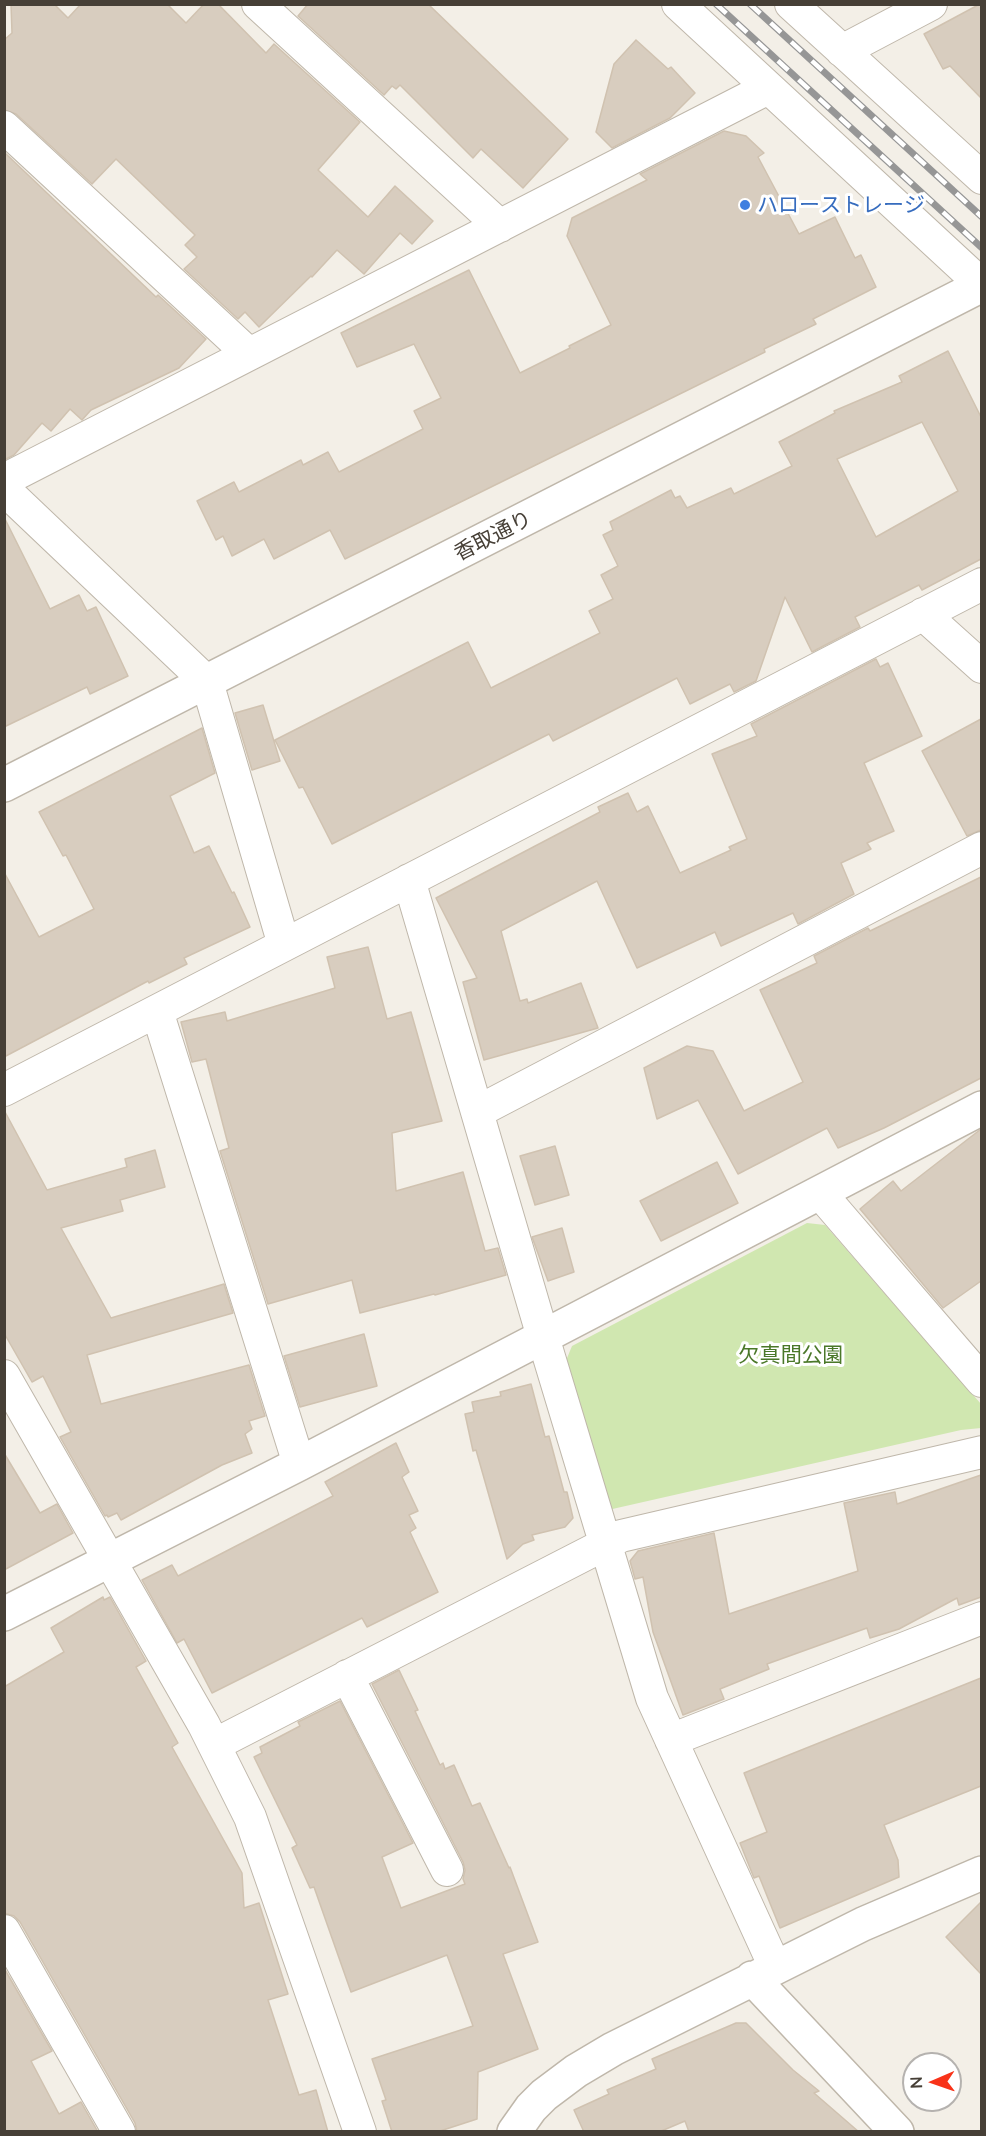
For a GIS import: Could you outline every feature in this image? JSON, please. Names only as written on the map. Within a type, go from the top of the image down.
[{"type":"street","points":[[258,4],[500,226]]},
{"type":"street","points":[[678,4],[981,285]]},
{"type":"street","points":[[791,4],[981,178]]},
{"type":"street","points":[[842,51],[931,4]]},
{"type":"street","points":[[4,480],[768,88]]},
{"type":"street","points":[[4,128],[249,354]]},
{"type":"street","name":"香取通り","points":[[4,785],[981,285]]},
{"type":"street","points":[[4,489],[207,682],[284,945]]},
{"type":"street","points":[[4,1090],[981,584]]},
{"type":"street","points":[[923,614],[981,667]]},
{"type":"street","points":[[477,1112],[981,848]]},
{"type":"street","points":[[409,880],[652,1698],[764,1973],[897,2132]]},
{"type":"street","points":[[157,1011],[299,1464]]},
{"type":"street","points":[[4,1614],[299,1464],[981,1108]]},
{"type":"street","points":[[820,1193],[981,1381]]},
{"type":"street","points":[[4,1376],[214,1745],[250,1817],[360,2132]]},
{"type":"street","points":[[214,1745],[621,1536],[981,1452]]},
{"type":"street","points":[[671,1740],[981,1618]]},
{"type":"street","points":[[347,1676],[447,1870]]},
{"type":"street","points":[[514,2132],[531,2108],[544,2095],[576,2071],[613,2049],[863,1924],[981,1874]]},
{"type":"street","points":[[4,1931],[119,2132]]},
{"type":"green space","name":"欠真間公園","points":[[807,1223],[825,1225],[981,1404],[981,1428],[961,1430],[608,1510],[565,1363],[572,1346]]},
{"type":"building","points":[[11,4],[54,4],[68,18],[81,4],[167,4],[186,23],[204,4],[218,4],[266,53],[274,44],[360,122],[318,170],[368,217],[395,186],[433,221],[412,244],[400,233],[364,274],[337,250],[259,327],[245,312],[238,319],[184,269],[197,257],[185,245],[195,235],[116,159],[92,184],[16,114],[4,110],[4,40],[12,33]]},
{"type":"building","points":[[308,4],[428,4],[568,139],[523,188],[481,149],[473,158],[400,85],[396,89],[392,86],[384,95],[298,16]]},
{"type":"building","points":[[980,4],[981,98],[950,66],[943,69],[924,34]]},
{"type":"building","points":[[636,40],[668,69],[671,67],[695,93],[670,118],[612,148],[596,132],[614,64]]},
{"type":"building","points":[[724,131],[746,136],[764,153],[758,157],[799,234],[835,217],[855,258],[861,255],[876,287],[813,319],[816,324],[764,349],[765,352],[345,559],[330,530],[274,559],[264,539],[232,556],[223,536],[216,540],[197,501],[234,482],[239,492],[301,460],[303,465],[328,452],[339,472],[423,429],[414,411],[441,398],[414,344],[357,367],[341,333],[469,270],[520,373],[570,348],[569,346],[611,325],[567,236],[572,218],[647,180],[640,174]]},
{"type":"building","points":[[4,152],[156,297],[158,295],[206,339],[179,368],[91,410],[82,420],[70,409],[51,431],[42,423],[14,455],[4,460]]},
{"type":"building","points":[[948,351],[981,417],[981,559],[922,590],[919,585],[855,617],[860,627],[812,652],[785,597],[756,681],[734,692],[730,684],[690,704],[677,678],[553,741],[549,734],[332,844],[303,787],[299,788],[275,740],[468,642],[491,688],[600,633],[589,611],[613,599],[601,575],[618,566],[603,535],[613,530],[610,522],[671,490],[675,498],[680,496],[687,508],[731,488],[734,494],[792,466],[779,442],[835,413],[834,411],[902,382],[899,376]],"holes":[[[922,422],[958,491],[876,537],[837,459]]]},
{"type":"building","points":[[4,517],[50,609],[79,595],[87,611],[96,607],[128,676],[90,694],[87,687],[4,727]]},
{"type":"building","points":[[876,659],[880,667],[888,663],[922,736],[864,763],[894,831],[867,843],[871,849],[841,863],[854,894],[798,924],[793,913],[721,946],[715,932],[637,968],[597,881],[501,931],[520,1001],[527,999],[528,1003],[581,983],[598,1028],[484,1060],[463,982],[477,978],[436,898],[600,812],[598,807],[628,793],[637,812],[648,806],[680,873],[731,850],[729,847],[747,839],[712,754],[757,736],[751,724]]},
{"type":"building","points":[[263,705],[280,761],[252,770],[235,713]]},
{"type":"building","points":[[981,719],[981,830],[967,836],[922,751]]},
{"type":"building","points":[[202,728],[215,773],[170,796],[194,853],[209,846],[250,927],[184,958],[187,964],[149,983],[148,981],[4,1057],[4,872],[39,937],[94,909],[66,855],[63,856],[39,812]]},
{"type":"building","points":[[981,877],[981,1078],[884,1128],[838,1148],[827,1128],[738,1174],[698,1100],[657,1119],[644,1068],[687,1046],[713,1051],[744,1111],[803,1082],[760,990],[817,963],[814,956],[868,928],[870,931]]},
{"type":"building","points":[[368,947],[387,1019],[411,1012],[442,1121],[392,1133],[396,1191],[463,1172],[485,1251],[498,1248],[506,1275],[360,1313],[352,1280],[268,1304],[220,1151],[229,1148],[206,1059],[192,1062],[181,1022],[225,1012],[227,1021],[335,988],[327,957]]},
{"type":"building","points":[[4,1110],[47,1190],[127,1167],[125,1159],[155,1150],[165,1187],[120,1200],[123,1211],[61,1228],[111,1318],[224,1284],[233,1313],[87,1355],[101,1404],[249,1365],[265,1416],[249,1421],[252,1429],[245,1434],[252,1453],[222,1465],[121,1520],[117,1513],[105,1516],[60,1437],[71,1432],[43,1376],[32,1382],[4,1333]]},
{"type":"building","points":[[981,1129],[981,1281],[943,1308],[860,1209],[893,1181],[901,1191]]},
{"type":"building","points":[[555,1146],[569,1195],[535,1205],[520,1156]]},
{"type":"building","points":[[717,1162],[738,1203],[661,1241],[640,1201]]},
{"type":"building","points":[[562,1228],[574,1272],[548,1281],[532,1237]]},
{"type":"building","points":[[364,1334],[377,1386],[300,1407],[284,1356]]},
{"type":"building","points":[[531,1384],[545,1437],[549,1436],[573,1518],[565,1527],[532,1535],[534,1540],[523,1544],[507,1559],[476,1450],[473,1451],[465,1414],[474,1412],[472,1402],[501,1396],[500,1392]]},
{"type":"building","points":[[396,1443],[409,1472],[402,1477],[418,1511],[409,1515],[416,1528],[410,1532],[438,1592],[367,1627],[362,1618],[212,1693],[184,1639],[177,1643],[142,1580],[172,1565],[178,1576],[333,1496],[325,1482]]},
{"type":"building","points":[[4,1453],[40,1513],[57,1504],[73,1533],[4,1570]]},
{"type":"building","points":[[981,1475],[981,1597],[959,1605],[957,1598],[899,1629],[870,1638],[867,1628],[767,1664],[769,1669],[720,1689],[724,1699],[683,1715],[653,1632],[643,1577],[635,1579],[630,1561],[638,1551],[714,1533],[729,1614],[858,1571],[844,1503],[895,1492],[897,1504]]},
{"type":"building","points":[[103,1597],[104,1600],[110,1597],[146,1661],[136,1667],[178,1743],[172,1747],[242,1873],[244,1908],[259,1903],[288,1994],[268,2000],[299,2095],[316,2090],[328,2132],[137,2132],[135,2123],[20,1922],[14,1916],[4,1913],[4,1687],[64,1652],[51,1628]]},
{"type":"building","points":[[399,1670],[440,1765],[443,1763],[445,1769],[454,1765],[472,1806],[480,1803],[510,1867],[538,1942],[503,1954],[538,2049],[478,2072],[477,2119],[437,2132],[392,2132],[382,2101],[386,2100],[372,2059],[473,2026],[447,1955],[351,1992],[314,1887],[310,1888],[292,1848],[297,1845],[254,1757],[262,1753],[260,1747],[300,1726],[298,1722],[340,1701],[413,1843],[382,1857],[401,1908],[465,1884],[463,1862],[372,1684]]},
{"type":"building","points":[[981,1678],[981,1786],[884,1825],[898,1860],[899,1877],[780,1928],[759,1876],[754,1878],[740,1843],[767,1832],[744,1773]]},
{"type":"building","points":[[981,1902],[981,1974],[946,1937]]},
{"type":"building","points":[[4,1968],[52,2051],[31,2061],[59,2114],[81,2102],[98,2132],[4,2132]]},
{"type":"building","points":[[736,2023],[746,2023],[793,2070],[819,2091],[814,2093],[859,2132],[689,2132],[685,2121],[659,2132],[584,2132],[574,2110],[609,2094],[607,2090],[656,2069],[652,2059]]},
{"type":"railway","points":[[716,4],[982,248]]},
{"type":"railway","points":[[750,4],[982,217]]},
{"type":"place","name":"ハローストレージ","points":[[745,205]]}]
